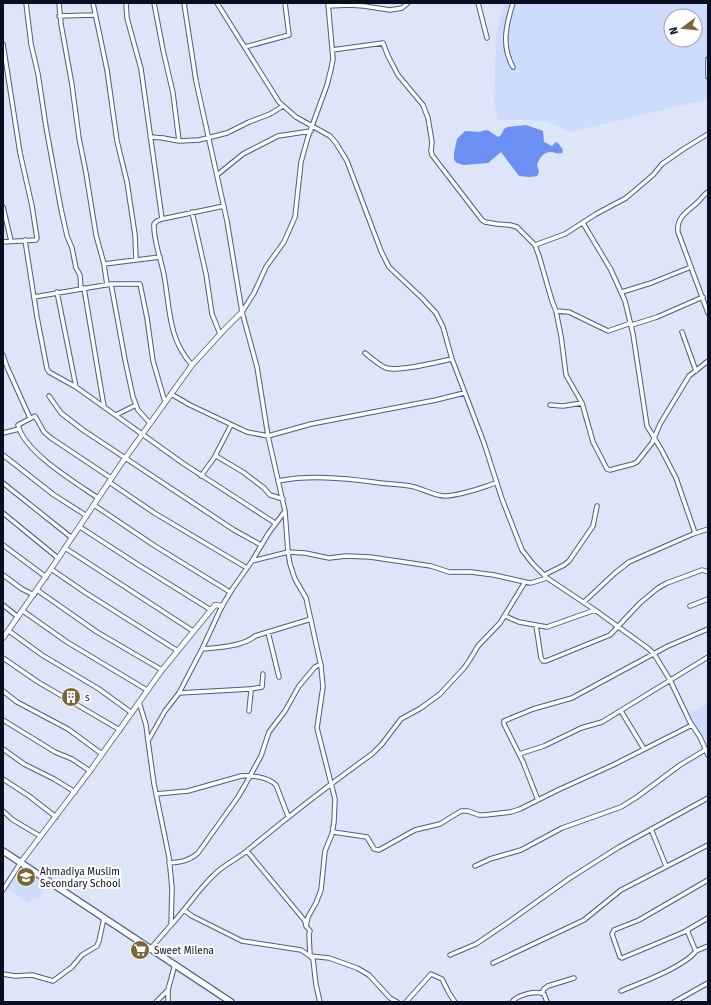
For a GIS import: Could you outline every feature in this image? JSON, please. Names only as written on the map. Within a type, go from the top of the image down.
[{"type":"main road","points":[[3,851],[151,948],[230,1002]]},
{"type":"street","points":[[26,3],[31,44],[38,74],[61,209],[76,268],[80,275],[104,407]]},
{"type":"street","points":[[59,3],[72,85],[78,138],[86,172],[96,235],[109,284],[131,392],[136,406],[150,423]]},
{"type":"street","points":[[92,3],[107,70],[117,141],[127,182],[135,235],[136,259]]},
{"type":"street","points":[[126,3],[130,30],[140,62],[162,219]]},
{"type":"street","points":[[154,3],[165,61],[173,93],[180,141]]},
{"type":"street","points":[[184,3],[196,81],[224,206],[242,312],[257,367],[268,436],[283,499],[288,552],[293,574],[306,598],[321,664],[323,687],[317,728],[335,805],[332,832],[325,851],[321,890],[308,917],[306,926]]},
{"type":"street","points":[[219,3],[266,82],[283,106],[296,117],[330,136],[342,151],[389,267],[436,313],[443,327],[452,359],[484,443],[496,483],[520,546],[528,558],[547,578],[584,602],[654,654],[670,680],[708,755]]},
{"type":"street","points":[[245,47],[289,35],[285,3]]},
{"type":"street","points":[[3,637],[23,611],[110,480],[165,402],[192,366],[242,312],[266,267],[289,233],[296,210],[301,162],[332,69],[328,4],[356,5],[390,10],[402,8],[408,3]]},
{"type":"street","points":[[478,3],[487,38]]},
{"type":"street","points":[[513,3],[505,34],[506,48],[513,67]]},
{"type":"street","points":[[60,16],[94,14]]},
{"type":"street","points":[[332,50],[383,43],[398,75],[423,105],[426,111],[432,142],[431,153],[441,167],[484,222],[517,227],[534,245],[539,256],[556,311],[566,376],[582,403],[593,442],[607,469],[610,470],[635,463],[654,438],[660,424],[689,376],[708,361]]},
{"type":"street","points":[[3,44],[20,153],[32,206],[37,238],[36,240],[3,242]]},
{"type":"street","points":[[708,59],[708,77]]},
{"type":"street","points":[[150,137],[189,141],[227,133],[270,114],[283,106]]},
{"type":"street","points":[[217,175],[244,154],[278,136],[311,131]]},
{"type":"street","points":[[534,245],[555,239],[574,230],[596,214],[626,198],[653,175],[662,164],[708,134]]},
{"type":"street","points":[[708,192],[686,211],[677,223],[678,232],[708,313]]},
{"type":"street","points":[[192,366],[179,349],[173,331],[154,226],[155,222],[162,219],[224,206]]},
{"type":"street","points":[[3,207],[11,241]]},
{"type":"street","points":[[192,212],[209,290],[212,314],[220,334]]},
{"type":"street","points":[[583,223],[622,292],[628,308],[647,426],[676,478],[695,533]]},
{"type":"street","points":[[25,240],[47,369],[53,375],[76,387],[201,476],[275,523]]},
{"type":"street","points":[[104,264],[160,257]]},
{"type":"street","points":[[622,292],[651,283],[691,267]]},
{"type":"street","points":[[34,297],[109,284],[140,284],[147,318],[153,361],[165,402]]},
{"type":"street","points":[[57,292],[76,387]]},
{"type":"street","points":[[556,311],[569,312],[608,331],[657,317],[703,297]]},
{"type":"street","points":[[682,332],[696,371]]},
{"type":"street","points":[[365,353],[372,359],[388,368],[410,368],[452,359]]},
{"type":"street","points":[[3,355],[30,418]]},
{"type":"street","points":[[171,394],[190,406],[232,425],[254,434],[268,436],[311,424],[436,400],[464,393]]},
{"type":"street","points":[[49,396],[64,416],[234,530],[261,545]]},
{"type":"street","points":[[550,405],[572,406],[582,403]]},
{"type":"street","points":[[116,415],[136,406]]},
{"type":"street","points":[[98,498],[64,475],[40,456],[27,442],[18,425],[35,416],[44,432],[51,438],[156,514],[247,568]]},
{"type":"street","points":[[201,476],[216,456],[232,425]]},
{"type":"street","points":[[3,433],[19,429]]},
{"type":"street","points":[[3,455],[54,495],[87,516]]},
{"type":"street","points":[[216,456],[243,472],[264,488],[270,495],[283,499]]},
{"type":"street","points":[[278,481],[302,478],[358,480],[410,486],[436,495],[444,496],[457,495],[496,483]]},
{"type":"street","points":[[3,484],[72,538]]},
{"type":"street","points":[[94,505],[155,546],[230,592]]},
{"type":"street","points":[[544,575],[564,566],[569,561],[593,526],[597,506]]},
{"type":"street","points":[[148,741],[165,711],[179,693],[230,592],[252,561],[275,523],[285,511]]},
{"type":"street","points":[[3,513],[58,558]]},
{"type":"street","points":[[80,527],[210,610]]},
{"type":"street","points":[[584,602],[611,576],[629,562],[695,533],[708,529]]},
{"type":"street","points":[[3,545],[46,577]]},
{"type":"street","points":[[65,548],[193,631]]},
{"type":"street","points":[[252,561],[288,552],[305,553],[329,558],[346,556],[370,557],[427,565],[449,572],[494,574],[525,582],[547,578]]},
{"type":"street","points":[[51,569],[178,651]]},
{"type":"street","points":[[536,625],[541,658],[543,661],[546,661],[569,650],[604,639],[618,627],[640,603],[658,588],[675,579],[702,570],[708,572]]},
{"type":"street","points":[[3,575],[34,595]]},
{"type":"street","points":[[151,948],[214,875],[247,851],[288,816],[372,754],[382,744],[401,719],[421,708],[440,694],[469,661],[478,646],[505,616],[525,582]]},
{"type":"street","points":[[37,590],[97,632],[162,670]]},
{"type":"street","points":[[690,606],[708,599]]},
{"type":"street","points":[[3,605],[18,617]]},
{"type":"street","points":[[3,890],[21,862],[75,792],[162,670],[210,610],[215,605],[222,606]]},
{"type":"street","points":[[505,616],[519,622],[547,627],[595,610]]},
{"type":"street","points":[[23,611],[67,642],[147,690]]},
{"type":"street","points":[[202,650],[243,642],[252,639],[255,636],[311,619]]},
{"type":"street","points":[[538,800],[504,721],[533,709],[572,698],[668,646],[708,629]]},
{"type":"street","points":[[9,631],[38,652],[99,689],[132,713]]},
{"type":"street","points":[[268,632],[279,677]]},
{"type":"street","points":[[519,754],[544,746],[581,728],[602,722],[708,657]]},
{"type":"street","points":[[3,658],[38,682],[120,730]]},
{"type":"street","points":[[169,863],[192,859],[198,853],[238,797],[260,756],[269,732],[285,711],[299,686],[315,667],[321,664]]},
{"type":"street","points":[[179,693],[251,689],[262,686],[263,674]]},
{"type":"street","points":[[249,710],[251,689]]},
{"type":"street","points":[[3,691],[17,702],[68,729],[102,754]]},
{"type":"street","points":[[139,702],[146,725],[156,794],[169,863],[172,888],[171,925]]},
{"type":"street","points":[[621,711],[644,749]]},
{"type":"street","points":[[3,720],[55,752],[72,759],[90,771]]},
{"type":"street","points":[[332,832],[367,837],[374,849],[379,850],[414,830],[440,824],[461,811],[468,811],[479,815],[493,815],[511,812],[613,765],[673,736],[692,725]]},
{"type":"street","points":[[3,749],[24,764],[54,779],[75,792]]},
{"type":"street","points":[[475,866],[490,859],[521,850],[562,828],[621,807],[705,750]]},
{"type":"street","points":[[156,794],[188,791],[242,776],[250,776],[274,782],[288,816]]},
{"type":"street","points":[[3,779],[29,796],[56,817]]},
{"type":"street","points":[[450,954],[476,944],[593,863],[650,829],[708,798]]},
{"type":"street","points":[[3,812],[13,820],[40,836]]},
{"type":"street","points":[[650,829],[666,866]]},
{"type":"street","points":[[493,963],[584,920],[616,893],[708,845]]},
{"type":"street","points":[[247,851],[305,921],[306,926],[310,931],[310,956]]},
{"type":"street","points":[[708,880],[639,920],[614,930],[612,934],[621,958],[687,930],[708,918]]},
{"type":"street","points":[[184,910],[192,916],[242,941],[301,950],[310,956],[313,959],[316,985],[320,1002]]},
{"type":"street","points":[[3,974],[15,976],[32,975],[53,981],[72,967],[82,956],[97,946],[104,917]]},
{"type":"street","points":[[687,930],[696,951]]},
{"type":"street","points":[[621,991],[647,981],[677,966],[696,951],[708,946]]},
{"type":"street","points":[[310,956],[329,958],[360,970],[372,978],[390,998],[397,1002]]},
{"type":"street","points":[[168,1002],[168,990],[175,964]]},
{"type":"street","points":[[406,1002],[430,975],[433,974],[442,979],[455,1002]]},
{"type":"street","points":[[542,993],[548,986],[574,978]]},
{"type":"street","points":[[674,1002],[708,983]]},
{"type":"street","points":[[156,1002],[168,990]]},
{"type":"street","points":[[512,1002],[520,996],[540,992],[542,993]]},
{"type":"street","points":[[542,993],[547,1002]]},
{"type":"shaded area","points":[[504,3],[708,3],[708,99],[570,132],[547,121],[498,120],[494,102],[496,36]]},
{"type":"shaded area","points":[[708,703],[708,751],[706,748],[705,739],[692,722],[688,713]]},
{"type":"shaded area","name":"Ahmadiya Muslim Secondary School","points":[[23,868],[46,886],[37,900],[34,898],[28,903],[8,888]]},
{"type":"water","points":[[526,125],[543,131],[544,142],[552,146],[556,142],[563,150],[562,153],[549,152],[542,156],[537,165],[539,172],[537,176],[519,176],[501,152],[488,163],[464,165],[457,163],[454,160],[457,139],[465,131],[479,132],[486,130],[498,137],[507,127]]},
{"type":"place","name":"s","points":[[71,697]]},
{"type":"place","name":"Ahmadiya Muslim Secondary School","points":[[26,877]]},
{"type":"place","name":"Sweet Milena","points":[[140,950]]}]
